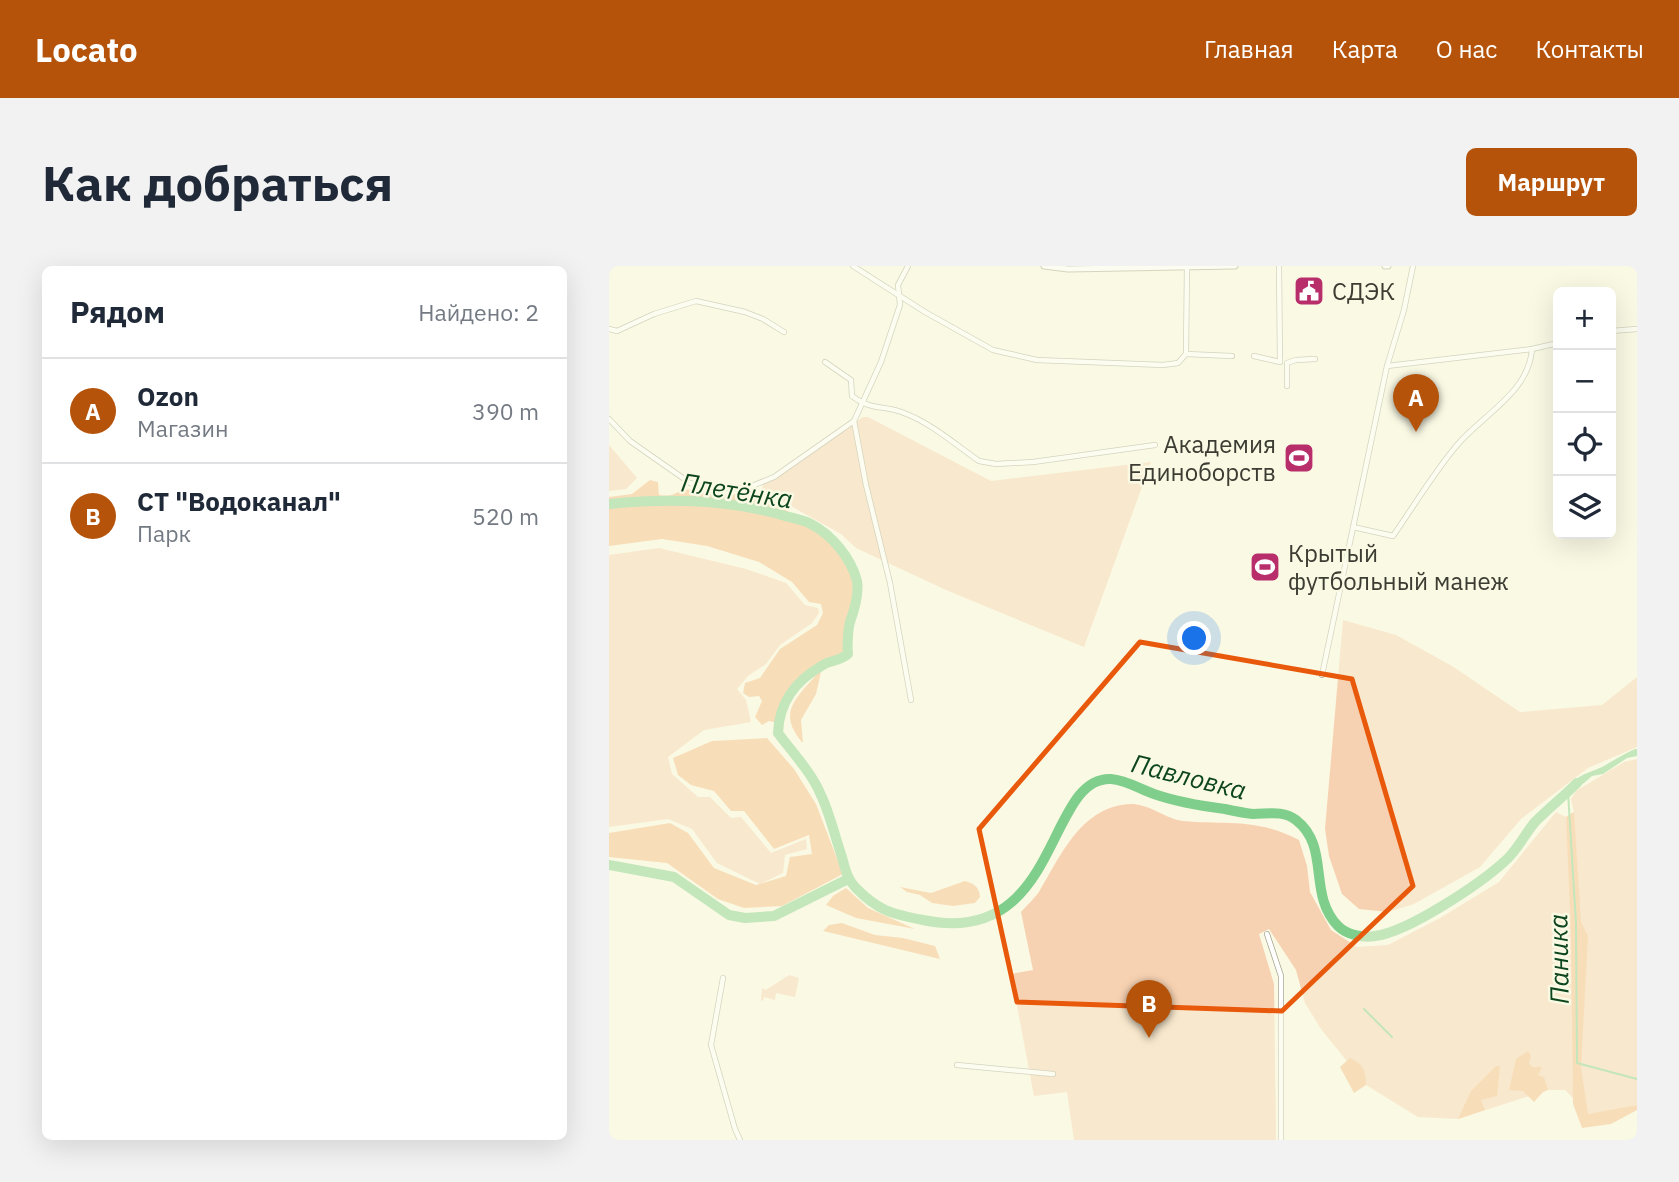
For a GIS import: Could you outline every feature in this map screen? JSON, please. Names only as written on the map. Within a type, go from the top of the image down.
[{"type":"street","points":[[853,266],[973,341],[993,350],[1037,360],[1163,365],[1178,363],[1187,354],[1187,267]]},
{"type":"street","points":[[609,419],[630,441],[690,483],[714,488],[747,488],[774,477],[855,421],[876,375],[900,305],[898,285],[908,266]]},
{"type":"street","points":[[1044,266],[1068,269],[1235,266]]},
{"type":"street","points":[[1279,266],[1280,362]]},
{"type":"street","points":[[1322,675],[1387,366],[1404,310],[1413,266]]},
{"type":"street","points":[[609,329],[617,331],[654,314],[696,301],[745,312],[784,332]]},
{"type":"street","points":[[1616,331],[1637,329]]},
{"type":"street","points":[[1387,366],[1553,344]]},
{"type":"street","points":[[1353,527],[1393,536],[1459,444],[1506,400],[1531,361],[1532,349]]},
{"type":"street","points":[[1187,354],[1232,356]]},
{"type":"street","points":[[1254,356],[1287,363],[1315,359]]},
{"type":"street","points":[[825,362],[851,380],[852,396],[884,410],[908,414],[979,461],[1033,462],[1155,445]]},
{"type":"street","points":[[1287,363],[1287,386]]},
{"type":"street","points":[[855,421],[866,485],[890,583],[911,700]]},
{"type":"street","points":[[1267,934],[1281,976],[1281,1140]]},
{"type":"street","points":[[723,978],[711,1045],[740,1140]]},
{"type":"street","points":[[957,1065],[1053,1074]]},
{"type":"highlighted area","points":[[1140,642],[1352,679],[1413,886],[1282,1011],[1017,1002],[979,829]]},
{"type":"shaded area","points":[[863,417],[868,417],[991,481],[1151,462],[1084,647],[946,590],[856,548],[841,534],[762,490],[763,485]]},
{"type":"shaded area","points":[[609,445],[637,478],[626,489],[609,491]]},
{"type":"shaded area","points":[[650,480],[658,482],[659,495],[671,495],[684,490],[716,495],[736,494],[776,506],[828,538],[849,561],[857,586],[849,629],[848,654],[822,665],[800,682],[788,697],[778,723],[769,721],[762,725],[755,717],[762,701],[759,696],[749,697],[743,693],[745,683],[760,678],[780,649],[817,625],[823,613],[821,604],[809,602],[792,582],[759,562],[707,546],[662,539],[609,546],[609,497],[632,494]]},
{"type":"shaded area","points":[[659,548],[746,569],[786,583],[805,605],[818,608],[819,613],[812,623],[780,645],[766,664],[748,676],[737,689],[746,700],[751,722],[704,730],[668,757],[672,774],[698,797],[710,797],[731,818],[741,817],[771,853],[806,839],[807,849],[785,855],[783,873],[760,884],[717,863],[692,829],[668,819],[609,827],[609,555]]},
{"type":"shaded area","points":[[1343,620],[1396,635],[1452,666],[1520,712],[1602,705],[1637,677],[1637,747],[1588,768],[1521,819],[1480,867],[1414,904],[1388,912],[1359,909],[1342,894],[1329,856],[1325,829]]},
{"type":"shaded area","points":[[821,672],[816,694],[801,720],[803,743],[791,723],[792,706]]},
{"type":"shaded area","points":[[767,738],[794,769],[816,804],[843,874],[782,906],[744,908],[718,899],[667,863],[609,857],[609,833],[670,823],[688,833],[714,868],[756,885],[786,876],[790,857],[812,854],[809,835],[774,849],[744,811],[731,811],[714,791],[691,785],[678,775],[673,758],[712,741]]},
{"type":"shaded area","points":[[1635,749],[1637,756],[1627,758],[1603,774],[1592,776],[1570,795],[1572,783],[1576,779]]},
{"type":"shaded area","points":[[1637,759],[1637,1105],[1589,1115],[1565,1090],[1548,1090],[1458,1119],[1418,1117],[1366,1085],[1321,1029],[1305,1003],[1296,970],[1269,929],[1259,934],[1274,984],[1276,1140],[1074,1140],[1067,1092],[1034,1096],[1011,974],[1033,970],[1021,912],[1039,892],[1075,834],[1099,813],[1132,804],[1183,821],[1256,825],[1284,833],[1299,840],[1307,866],[1310,892],[1331,930],[1357,947],[1388,945],[1440,918],[1499,882],[1556,812],[1566,817],[1574,812],[1571,799],[1576,791],[1624,762]]},
{"type":"shaded area","points":[[1574,812],[1581,922],[1588,936],[1581,1067],[1588,1114],[1637,1105],[1637,1110],[1611,1124],[1582,1128],[1573,1104],[1571,933],[1566,817]]},
{"type":"shaded area","points":[[965,881],[979,891],[980,897],[975,903],[953,906],[932,903],[900,887],[931,893]]},
{"type":"shaded area","points":[[846,888],[868,908],[915,929],[856,918],[826,905],[833,896]]},
{"type":"shaded area","points":[[842,923],[875,935],[935,946],[940,959],[823,931],[829,925]]},
{"type":"shaded area","points":[[789,975],[799,978],[795,997],[776,993],[775,1000],[764,997],[763,1001],[761,1000],[762,988],[766,990]]},
{"type":"shaded area","points":[[1528,1051],[1532,1067],[1542,1067],[1538,1075],[1544,1077],[1548,1090],[1534,1102],[1523,1091],[1509,1090],[1516,1059]]},
{"type":"shaded area","points":[[1350,1058],[1361,1065],[1366,1080],[1366,1085],[1354,1093],[1340,1067]]},
{"type":"shaded area","points":[[1496,1066],[1500,1066],[1497,1096],[1481,1100],[1485,1110],[1458,1119],[1471,1091]]},
{"type":"waterway","name":"Павловка","points":[[609,504],[698,501],[764,510],[811,524],[840,548],[857,581],[848,654],[813,671],[797,685],[785,702],[778,733],[816,785],[852,883],[871,901],[894,913],[923,920],[968,922],[1001,910],[1026,887],[1073,804],[1090,785],[1111,779],[1189,803],[1250,814],[1275,813],[1291,817],[1307,831],[1313,843],[1323,900],[1338,926],[1350,934],[1375,936],[1389,933],[1424,917],[1494,871],[1514,852],[1536,821],[1577,783]]},
{"type":"waterway","name":"Паника","points":[[1568,792],[1576,923],[1577,1063],[1637,1079]]},
{"type":"waterway","name":"Павловка","points":[[609,865],[674,877],[729,915],[745,918],[774,916],[848,879]]},
{"type":"waterway","points":[[1364,1009],[1392,1037]]},
{"type":"place","name":"СДЭК","points":[[1309,291]]},
{"type":"place","name":"Ozon","points":[[1416,432]]},
{"type":"place","name":"Академия Единоборств","points":[[1299,458]]},
{"type":"place","name":"Крытый футбольный манеж","points":[[1265,567]]},
{"type":"place","name":"СТ \"Водоканал\"","points":[[1149,1038]]},
{"type":"water label","name":"Плетёнка","points":[[737,490]]}]
